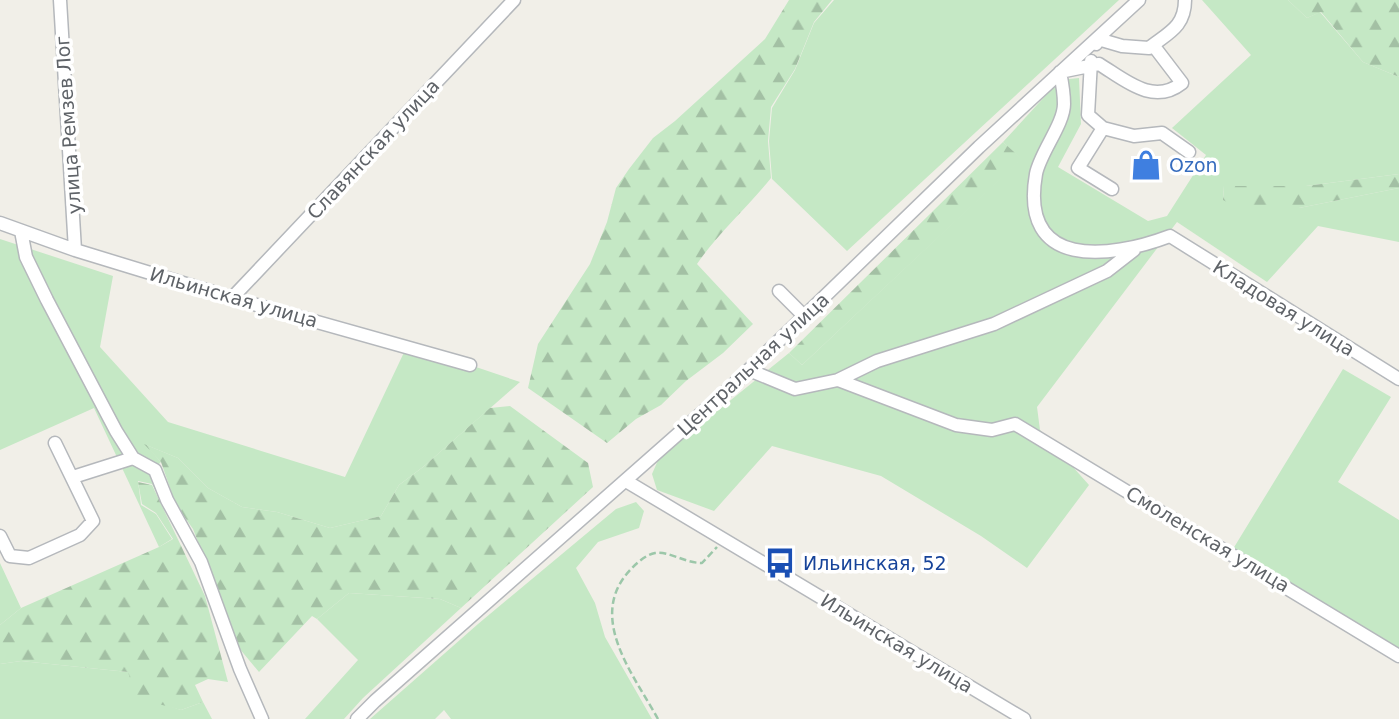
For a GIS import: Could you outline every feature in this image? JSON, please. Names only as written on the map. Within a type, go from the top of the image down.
[{"type":"street","name":"улица Ремзев Лог","points":[[60,0],[75,250]]},
{"type":"street","name":"Славянская улица","points":[[232,298],[514,0]]},
{"type":"street","name":"Центральная улица","points":[[357,719],[374,701],[749,370],[1060,72],[1139,0]]},
{"type":"street","points":[[1185,0],[1185,15],[1173,30],[1149,48],[1122,46],[1098,39],[1089,67],[1088,115],[1103,128],[1134,136],[1162,133],[1189,152]]},
{"type":"street","points":[[1137,248],[1097,253],[1075,250],[1055,243],[1042,229],[1035,211],[1036,173],[1064,106],[1060,72],[1099,64],[1145,92],[1172,91],[1182,83],[1153,45]]},
{"type":"street","points":[[1103,128],[1078,168],[1112,189]]},
{"type":"street","name":"Ильинская улица","points":[[0,223],[75,250],[232,298],[470,365]]},
{"type":"street","points":[[21,232],[26,257],[116,431],[134,458],[155,470],[167,500],[201,562],[240,669],[262,719]]},
{"type":"street","name":"Кладовая улица","points":[[1137,248],[1170,236],[1399,379]]},
{"type":"street","points":[[749,370],[795,389],[838,380],[877,361],[995,324],[1107,271],[1137,248]]},
{"type":"street","points":[[779,291],[804,316]]},
{"type":"street","name":"Смоленская улица","points":[[838,380],[956,425],[992,430],[1015,424],[1399,656]]},
{"type":"street","points":[[0,536],[10,556],[29,558],[80,535],[93,521],[55,443]]},
{"type":"street","points":[[73,477],[134,458]]},
{"type":"street","name":"Ильинская улица","points":[[626,481],[1024,719]]},
{"type":"path","points":[[658,719],[622,657],[613,631],[612,605],[616,588],[628,572],[653,554],[666,553],[688,563],[702,562],[725,540]]},
{"type":"green space","points":[[789,0],[832,0],[814,22],[795,69],[771,107],[768,141],[771,178],[697,264],[753,324],[661,405],[636,419],[607,443],[528,388],[538,344],[590,264],[607,222],[616,188],[629,169],[653,138],[765,39]]},
{"type":"green space","points":[[834,0],[1119,0],[847,251],[772,179],[769,141],[772,108],[795,70],[814,23]]},
{"type":"green space","points":[[1202,0],[1288,0],[1307,18],[1320,12],[1363,62],[1399,77],[1399,174],[1306,186],[1224,186],[1223,200],[1299,208],[1399,188],[1399,242],[1318,226],[1267,282],[1177,222],[1037,407],[1040,430],[1089,485],[1027,568],[981,536],[881,476],[772,446],[714,511],[657,490],[652,474],[659,458],[789,353],[802,365],[1021,159],[1003,142],[1060,80],[1079,78],[1081,124],[1058,167],[1148,221],[1167,216],[1206,155],[1172,128],[1251,55]]},
{"type":"green space","points":[[1288,0],[1399,0],[1399,77],[1363,62],[1321,12],[1307,18]]},
{"type":"green space","points":[[1003,142],[1022,159],[802,365],[789,353]]},
{"type":"green space","points":[[1399,174],[1399,188],[1299,208],[1241,209],[1223,200],[1224,186],[1306,186]]},
{"type":"green space","points":[[0,239],[113,276],[100,347],[168,422],[345,477],[408,344],[520,382],[399,485],[381,516],[330,528],[277,512],[242,507],[208,488],[178,458],[146,445],[161,462],[150,473],[161,501],[152,484],[138,481],[141,505],[156,514],[172,539],[159,547],[94,408],[0,450]]},
{"type":"green space","points":[[1343,369],[1391,397],[1338,482],[1399,520],[1399,650],[1233,549]]},
{"type":"green space","points":[[510,406],[588,463],[593,487],[461,608],[440,599],[349,593],[317,619],[312,616],[259,672],[239,648],[193,529],[176,505],[161,462],[144,444],[178,458],[208,488],[242,507],[277,512],[330,528],[381,516],[399,485],[490,408]]},
{"type":"green space","points":[[138,482],[152,485],[205,596],[228,682],[208,679],[195,685],[203,702],[181,710],[136,698],[128,672],[21,661],[0,664],[0,625],[21,608],[173,539],[156,513],[142,504]]},
{"type":"green space","points":[[636,502],[644,511],[639,528],[598,542],[576,568],[595,603],[605,637],[652,719],[451,719],[444,710],[435,719],[370,719],[478,624],[616,509]]},
{"type":"green space","points":[[0,563],[21,608],[0,625]]},
{"type":"green space","points":[[349,593],[440,599],[461,608],[363,698],[344,719],[305,719],[358,660],[317,619]]},
{"type":"green space","points":[[21,661],[128,672],[169,706],[181,710],[203,702],[212,719],[0,719],[0,664]]},
{"type":"place","name":"Ozon","points":[[1146,165]]},
{"type":"place","name":"Ильинская, 52","points":[[780,563]]}]
